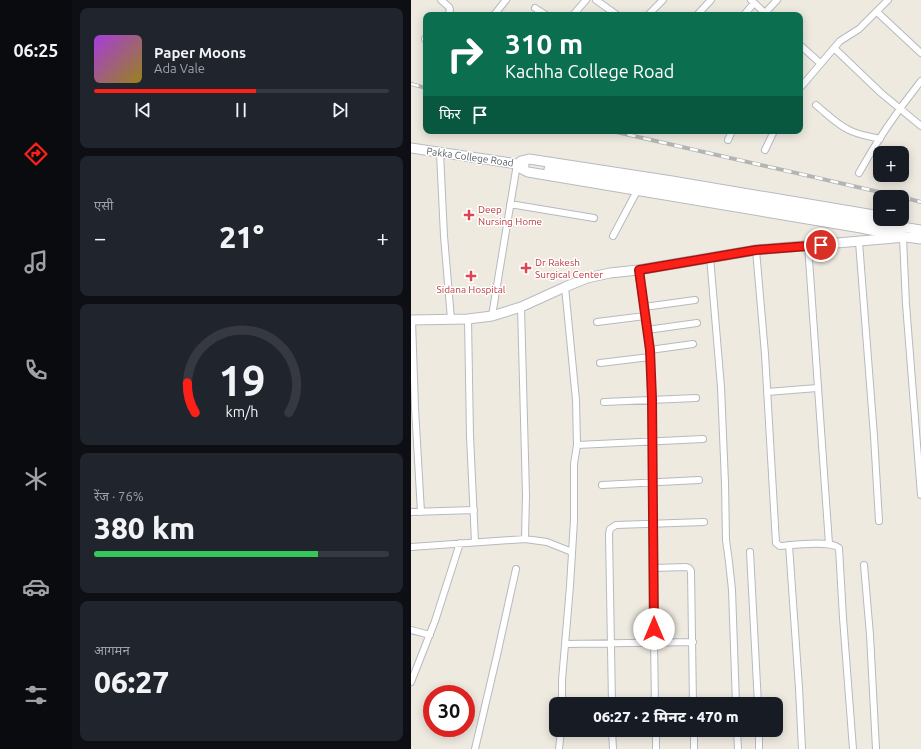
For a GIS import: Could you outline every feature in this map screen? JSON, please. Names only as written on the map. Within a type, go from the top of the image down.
[{"type":"street","points":[[441,0],[449,7],[449,12]]},
{"type":"street","points":[[496,12],[506,0]]},
{"type":"street","points":[[576,12],[586,0]]},
{"type":"street","points":[[596,0],[613,12]]},
{"type":"street","points":[[652,12],[663,0]]},
{"type":"street","points":[[700,12],[711,0]]},
{"type":"street","points":[[768,12],[777,0]]},
{"type":"street","points":[[803,84],[833,48],[846,36],[859,30],[888,0]]},
{"type":"street","points":[[746,12],[752,2],[764,12]]},
{"type":"street","points":[[535,8],[541,12]]},
{"type":"street","points":[[877,12],[921,53]]},
{"type":"street","points":[[803,48],[820,63]]},
{"type":"street","points":[[833,48],[899,109],[921,126]]},
{"type":"street","points":[[859,172],[899,109],[921,81]]},
{"type":"street","points":[[816,105],[838,124],[848,130],[880,139]]},
{"type":"street","points":[[728,140],[731,134]]},
{"type":"street","points":[[765,150],[773,134]]},
{"type":"street","name":"Pakka College Road","points":[[411,148],[528,165],[921,230]]},
{"type":"street","points":[[439,153],[451,320]]},
{"type":"street","points":[[492,316],[510,204],[518,164],[521,161],[529,159],[873,215]]},
{"type":"street","points":[[518,164],[520,168],[528,172],[861,228],[904,238]]},
{"type":"street","points":[[613,236],[637,191]]},
{"type":"street","points":[[510,204],[594,218]]},
{"type":"street","points":[[904,238],[906,304],[921,495]]},
{"type":"street","points":[[421,512],[412,320],[451,320],[492,316],[521,307],[565,286],[587,278],[610,273],[639,270],[756,250],[904,238],[921,239]]},
{"type":"street","points":[[859,242],[879,522]]},
{"type":"street","points":[[808,245],[829,544]]},
{"type":"street","points":[[756,250],[765,354],[776,543],[780,546],[829,544],[837,546],[840,551],[841,592],[853,749]]},
{"type":"street","points":[[710,258],[721,387],[725,483],[725,540],[732,590],[736,697]]},
{"type":"street","points":[[639,270],[650,353],[652,399],[653,642],[655,697]]},
{"type":"street","points":[[562,697],[572,552],[577,445],[575,393],[565,286]]},
{"type":"street","points":[[644,307],[695,300]]},
{"type":"street","points":[[521,307],[526,487],[525,539]]},
{"type":"street","points":[[597,322],[645,316]]},
{"type":"street","points":[[467,319],[475,542]]},
{"type":"street","points":[[647,330],[697,323]]},
{"type":"street","points":[[600,363],[693,344]]},
{"type":"street","points":[[767,392],[817,388]]},
{"type":"street","points":[[604,402],[697,398]]},
{"type":"street","points":[[577,445],[703,440]]},
{"type":"street","points":[[602,485],[699,480]]},
{"type":"street","points":[[411,512],[474,510]]},
{"type":"street","points":[[612,697],[610,529],[616,525],[704,522]]},
{"type":"street","points":[[411,547],[525,539],[547,542],[572,552]]},
{"type":"street","points":[[411,682],[430,635],[460,543]]},
{"type":"street","points":[[789,546],[802,749]]},
{"type":"street","points":[[750,552],[758,697]]},
{"type":"street","points":[[864,566],[870,635],[876,749]]},
{"type":"street","points":[[653,568],[686,567],[691,571],[693,697]]},
{"type":"street","points":[[475,749],[516,569]]},
{"type":"street","points":[[411,630],[430,635]]},
{"type":"street","points":[[565,644],[611,642],[693,642]]},
{"type":"street","points":[[559,749],[560,737]]},
{"type":"street","points":[[612,737],[613,749]]},
{"type":"street","points":[[656,737],[656,749]]},
{"type":"street","points":[[694,737],[694,749]]},
{"type":"street","points":[[737,737],[738,749]]},
{"type":"street","points":[[759,737],[759,749]]},
{"type":"railway","points":[[411,84],[423,87]]},
{"type":"railway","points":[[625,134],[873,191]]},
{"type":"railway","points":[[909,199],[921,202]]},
{"type":"place","name":"Deep Nursing Home","points":[[469,215]]},
{"type":"place","name":"Dr Rakesh Surgical Center","points":[[526,268]]},
{"type":"place","name":"Sidana Hospital","points":[[471,276]]},
{"type":"route","points":[[654,629],[653,441],[650,350],[639,270],[756,250],[821,245]]}]
